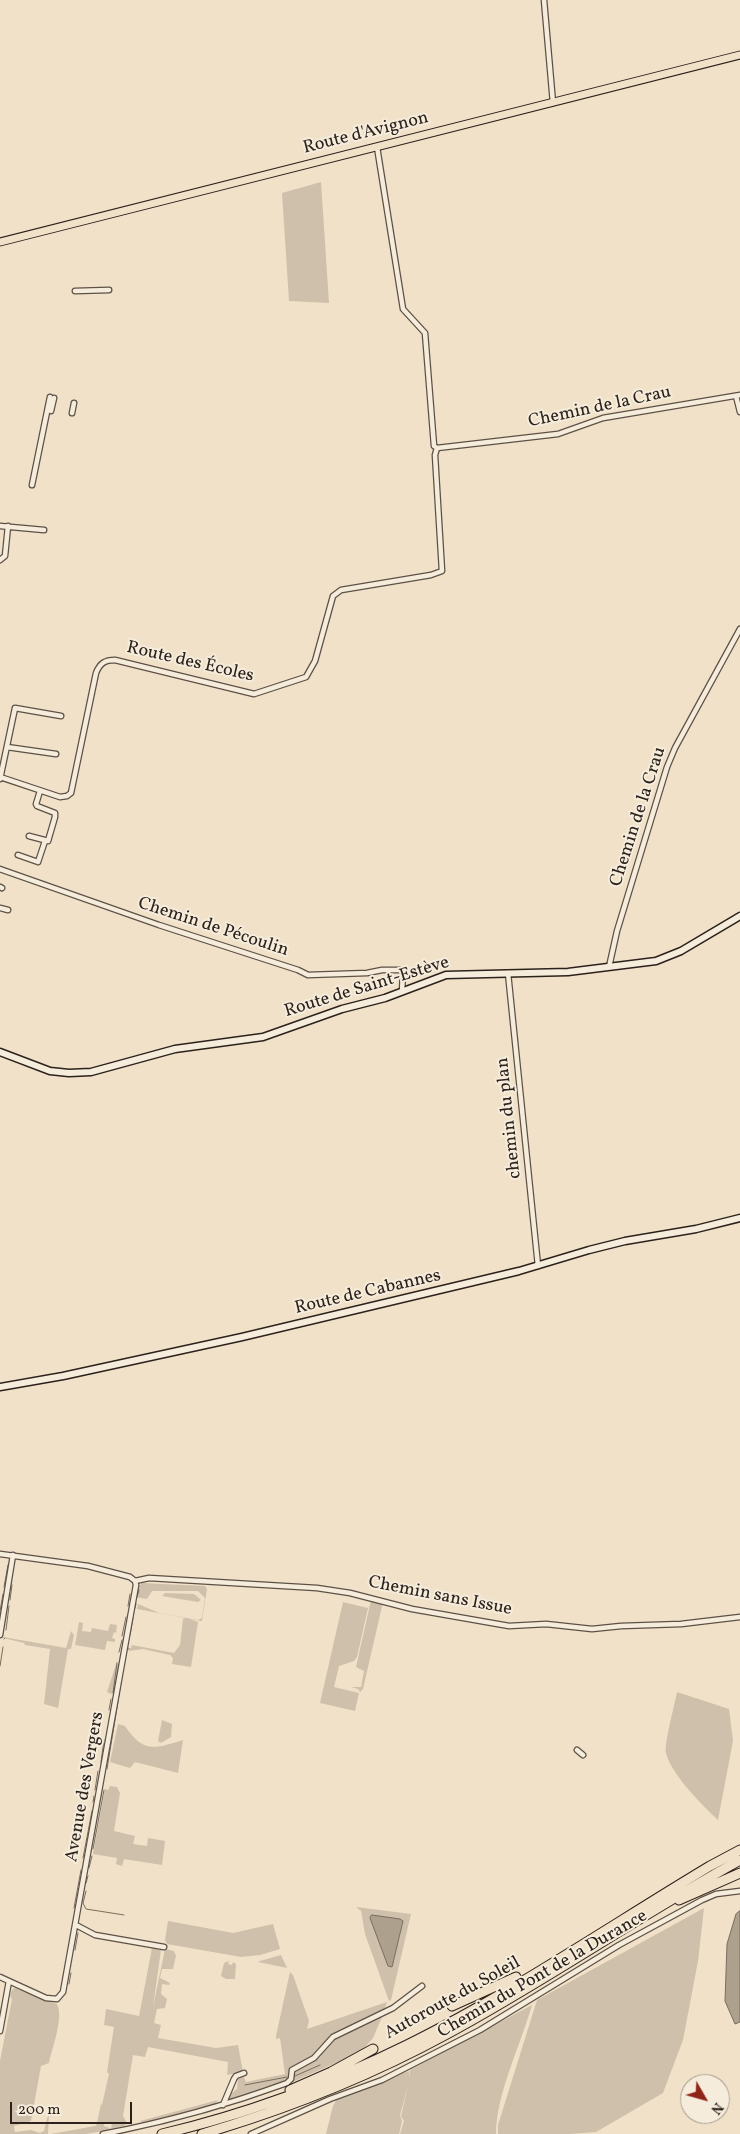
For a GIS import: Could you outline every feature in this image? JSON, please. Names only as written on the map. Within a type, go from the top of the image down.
[{"type":"highway","name":"Autoroute du Soleil","points":[[199,2130],[294,2094],[383,2056],[487,2001],[710,1866],[740,1850]]},
{"type":"highway","name":"Autoroute du Soleil","points":[[162,2134],[199,2130],[287,2107],[385,2066],[498,2006],[740,1860]]},
{"type":"highway","points":[[656,1909],[740,1873]]},
{"type":"highway","points":[[452,2006],[495,1988],[573,1949]]},
{"type":"highway","points":[[199,2130],[212,2118],[289,2090],[331,2072],[373,2049]]},
{"type":"main road","name":"Route d'Avignon","points":[[0,242],[740,56]]},
{"type":"street","points":[[544,0],[553,103]]},
{"type":"street","points":[[377,147],[403,309],[425,333],[434,446],[437,448]]},
{"type":"street","points":[[75,291],[109,290]]},
{"type":"street","name":"Chemin de la Crau","points":[[437,448],[558,434],[603,418],[738,396],[740,412]]},
{"type":"street","points":[[32,485],[52,398],[46,436]]},
{"type":"street","points":[[72,413],[74,403]]},
{"type":"street","name":"Route des Écoles","points":[[0,778],[63,797],[71,793],[96,673],[103,662],[115,660],[254,694],[262,693],[306,677],[314,661],[334,596],[341,590],[432,575],[442,571],[435,455],[437,448]]},
{"type":"street","points":[[0,526],[44,530]]},
{"type":"street","points":[[0,560],[5,556],[8,526]]},
{"type":"street","name":"Chemin de la Crau","points":[[609,967],[667,767],[675,748],[740,628]]},
{"type":"street","points":[[0,778],[15,708],[61,716]]},
{"type":"street","points":[[7,747],[56,754]]},
{"type":"street","points":[[18,855],[38,862],[45,841],[48,841],[56,817],[54,813],[37,806],[40,791]]},
{"type":"street","points":[[29,836],[45,841]]},
{"type":"street","name":"Chemin de Pécoulin","points":[[0,869],[308,975],[401,970],[403,972],[402,992]]},
{"type":"street","points":[[0,908],[8,910]]},
{"type":"street","name":"Route de Saint-Estève","points":[[0,1052],[50,1071],[69,1073],[91,1072],[175,1049],[262,1036],[342,1009],[402,992],[418,984],[446,975],[568,972],[666,958],[740,916]]},
{"type":"street","name":"chemin du plan","points":[[508,973],[537,1263]]},
{"type":"street","name":"Route de Cabannes","points":[[0,1387],[63,1376],[242,1337],[430,1294],[537,1263],[616,1243],[696,1229],[740,1218]]},
{"type":"street","points":[[0,1554],[88,1566],[130,1577],[135,1581]]},
{"type":"street","points":[[0,1635],[13,1555]]},
{"type":"street","name":"Chemin sans Issue","points":[[135,1581],[149,1578],[317,1588],[350,1593],[412,1609],[509,1626],[546,1624],[592,1629],[681,1624],[740,1617]]},
{"type":"street","name":"Avenue des Vergers","points":[[9,1981],[46,1998],[54,1999],[60,1997],[63,1992],[136,1585],[135,1581]]},
{"type":"street","points":[[577,1750],[583,1755]]},
{"type":"street","name":"Chemin du Pont de la Durance","points":[[252,2134],[330,2099],[382,2080],[480,2030],[619,1945],[702,1900],[716,1894],[740,1891]]},
{"type":"street","points":[[76,1925],[95,1935],[164,1946]]},
{"type":"street","points":[[0,1977],[9,1981],[0,2031]]},
{"type":"street","points":[[103,2134],[155,2123],[223,2105],[290,2081],[292,2070],[314,2058],[333,2037],[393,2008],[422,1986]]},
{"type":"street","points":[[223,2105],[234,2079],[236,2076],[244,2073]]},
{"type":"shaded area","points":[[321,182],[329,303],[289,301],[282,193]]},
{"type":"shaded area","points":[[142,1583],[205,1586],[207,1589],[202,1621],[189,1619],[198,1622],[191,1667],[172,1664],[173,1658],[170,1655],[143,1649],[129,1651],[127,1648],[131,1648],[132,1645],[174,1653],[180,1645],[183,1619],[185,1618],[137,1609],[138,1604],[159,1613],[198,1620],[202,1618],[205,1598],[198,1591],[152,1591],[147,1599],[135,1597]]},
{"type":"shaded area","points":[[165,1593],[194,1594],[201,1600],[198,1602],[162,1596]]},
{"type":"shaded area","points":[[371,1600],[383,1602],[363,1689],[360,1692],[358,1689],[351,1687],[361,1687],[364,1671],[356,1667]]},
{"type":"shaded area","points":[[343,1602],[368,1608],[357,1657],[354,1661],[339,1666],[334,1687],[359,1693],[355,1711],[320,1703]]},
{"type":"shaded area","points":[[79,1622],[83,1623],[82,1631],[91,1632],[92,1628],[108,1631],[110,1624],[117,1625],[116,1633],[114,1632],[112,1638],[115,1639],[115,1642],[107,1641],[105,1650],[75,1645]]},
{"type":"shaded area","points":[[71,1631],[74,1635],[71,1649],[68,1649],[58,1708],[44,1704],[50,1649],[25,1645],[24,1643],[3,1637],[66,1648]]},
{"type":"shaded area","points":[[117,1661],[117,1676],[114,1692],[111,1694],[107,1692]]},
{"type":"shaded area","points":[[677,1692],[729,1709],[733,1741],[718,1820],[680,1779],[666,1753],[668,1733]]},
{"type":"shaded area","points":[[162,1720],[172,1724],[171,1737],[161,1743],[158,1741]]},
{"type":"shaded area","points":[[118,1724],[125,1726],[138,1741],[150,1747],[183,1740],[178,1773],[135,1762],[130,1768],[110,1762]]},
{"type":"shaded area","points":[[110,1786],[117,1787],[120,1793],[114,1831],[135,1836],[133,1844],[147,1846],[148,1838],[165,1841],[162,1865],[124,1859],[122,1866],[116,1864],[117,1858],[93,1854],[105,1789],[108,1790]]},
{"type":"shaded area","points":[[356,1907],[411,1914],[391,2000],[389,2001],[365,1934],[361,1911]],"holes":[[[370,1917],[403,1921],[392,1966],[388,1966]]]},
{"type":"shaded area","points":[[704,1908],[698,1961],[683,2040],[663,2093],[596,2132],[498,2134],[498,2125],[537,2000]]},
{"type":"shaded area","points":[[740,1911],[740,2022],[735,2024],[725,2001],[727,1944],[736,1914]]},
{"type":"shaded area","points":[[372,1915],[403,1921],[392,1967],[388,1966],[370,1918]]},
{"type":"shaded area","points":[[168,1921],[233,1933],[273,1924],[280,1949],[260,1955],[241,1957],[167,1944],[165,1940]]},
{"type":"shaded area","points":[[152,1948],[161,1950],[153,2007],[165,1949],[174,1951],[176,1956],[173,1969],[162,1969],[160,1978],[170,1983],[169,1985],[162,1984],[161,1994],[167,1999],[165,2008],[157,2009],[154,2023],[161,2025],[158,2038],[216,2048],[238,2045],[243,2072],[227,2075],[228,2062],[148,2047],[145,2057],[133,2055],[123,2116],[127,2123],[124,2126],[111,2129],[112,2123],[104,2123],[104,2126],[110,2128],[109,2130],[86,2134],[51,2134],[95,2126],[98,2123],[109,2074],[107,2072],[114,2027],[104,2025],[106,2009],[139,2016]]},
{"type":"shaded area","points":[[281,1955],[287,1968],[258,1962],[260,1961]]},
{"type":"shaded area","points":[[229,1961],[228,1964],[232,1965],[233,1962],[236,1964],[235,1979],[226,1979],[221,1976],[224,1963]]},
{"type":"shaded area","points":[[290,1972],[293,1975],[309,2021],[307,2029],[387,2002],[384,2011],[334,2035],[313,2057],[293,2066],[287,2081],[227,2102],[228,2096],[237,2089],[238,2079],[244,2077],[246,2082],[285,2074],[280,2038],[276,2039],[276,2036]]},
{"type":"shaded area","points":[[15,1988],[57,2004],[59,2010],[55,2041],[49,2063],[41,2066],[31,2121],[14,2126],[15,2132],[31,2130],[40,2133],[44,2131],[49,2111],[48,2134],[0,2134],[0,2061],[12,1999],[10,1996]]},
{"type":"shaded area","points":[[532,2005],[504,2086],[496,2134],[400,2134],[404,2121],[401,2116],[408,2086],[400,2115],[402,2121],[399,2134],[326,2134],[333,2106],[337,2099],[409,2071],[410,2077],[410,2070]]},
{"type":"shaded area","points":[[382,2017],[373,2038],[361,2052],[290,2083],[293,2079],[293,2072],[313,2061],[333,2039]]},
{"type":"shaded area","points":[[218,2100],[214,2105],[144,2124],[140,2121]]},
{"type":"waterway","points":[[4,1587],[8,1565]]},
{"type":"waterway","points":[[10,1600],[12,1585]]},
{"type":"waterway","points":[[137,1597],[139,1590]]},
{"type":"waterway","points":[[0,1611],[3,1594]]},
{"type":"waterway","points":[[128,1606],[130,1594]]},
{"type":"waterway","points":[[135,1608],[136,1604]]},
{"type":"waterway","points":[[6,1630],[9,1606]]},
{"type":"waterway","points":[[122,1636],[126,1617]]},
{"type":"waterway","points":[[130,1635],[133,1618]]},
{"type":"waterway","points":[[119,1652],[122,1640]]},
{"type":"waterway","points":[[0,1666],[3,1647]]},
{"type":"waterway","points":[[113,1693],[117,1663]]},
{"type":"waterway","points":[[107,1769],[121,1683]]},
{"type":"waterway","points":[[109,1710],[111,1699]]},
{"type":"waterway","points":[[101,1762],[104,1740]]},
{"type":"waterway","points":[[95,1790],[98,1771]]},
{"type":"waterway","points":[[93,1849],[104,1790]]},
{"type":"waterway","points":[[93,1802],[94,1796]]},
{"type":"waterway","points":[[83,1858],[92,1811]]},
{"type":"waterway","points":[[89,1868],[92,1856]]},
{"type":"waterway","points":[[74,1908],[81,1870]]},
{"type":"waterway","points":[[86,1883],[88,1876]]},
{"type":"waterway","points":[[86,1891],[83,1903],[86,1909],[124,1915]]},
{"type":"waterway","points":[[75,1950],[78,1933]]},
{"type":"waterway","points":[[69,1984],[71,1973]]},
{"type":"waterway","points":[[295,2076],[320,2065]]},
{"type":"waterway","points":[[245,2085],[287,2077]]}]
